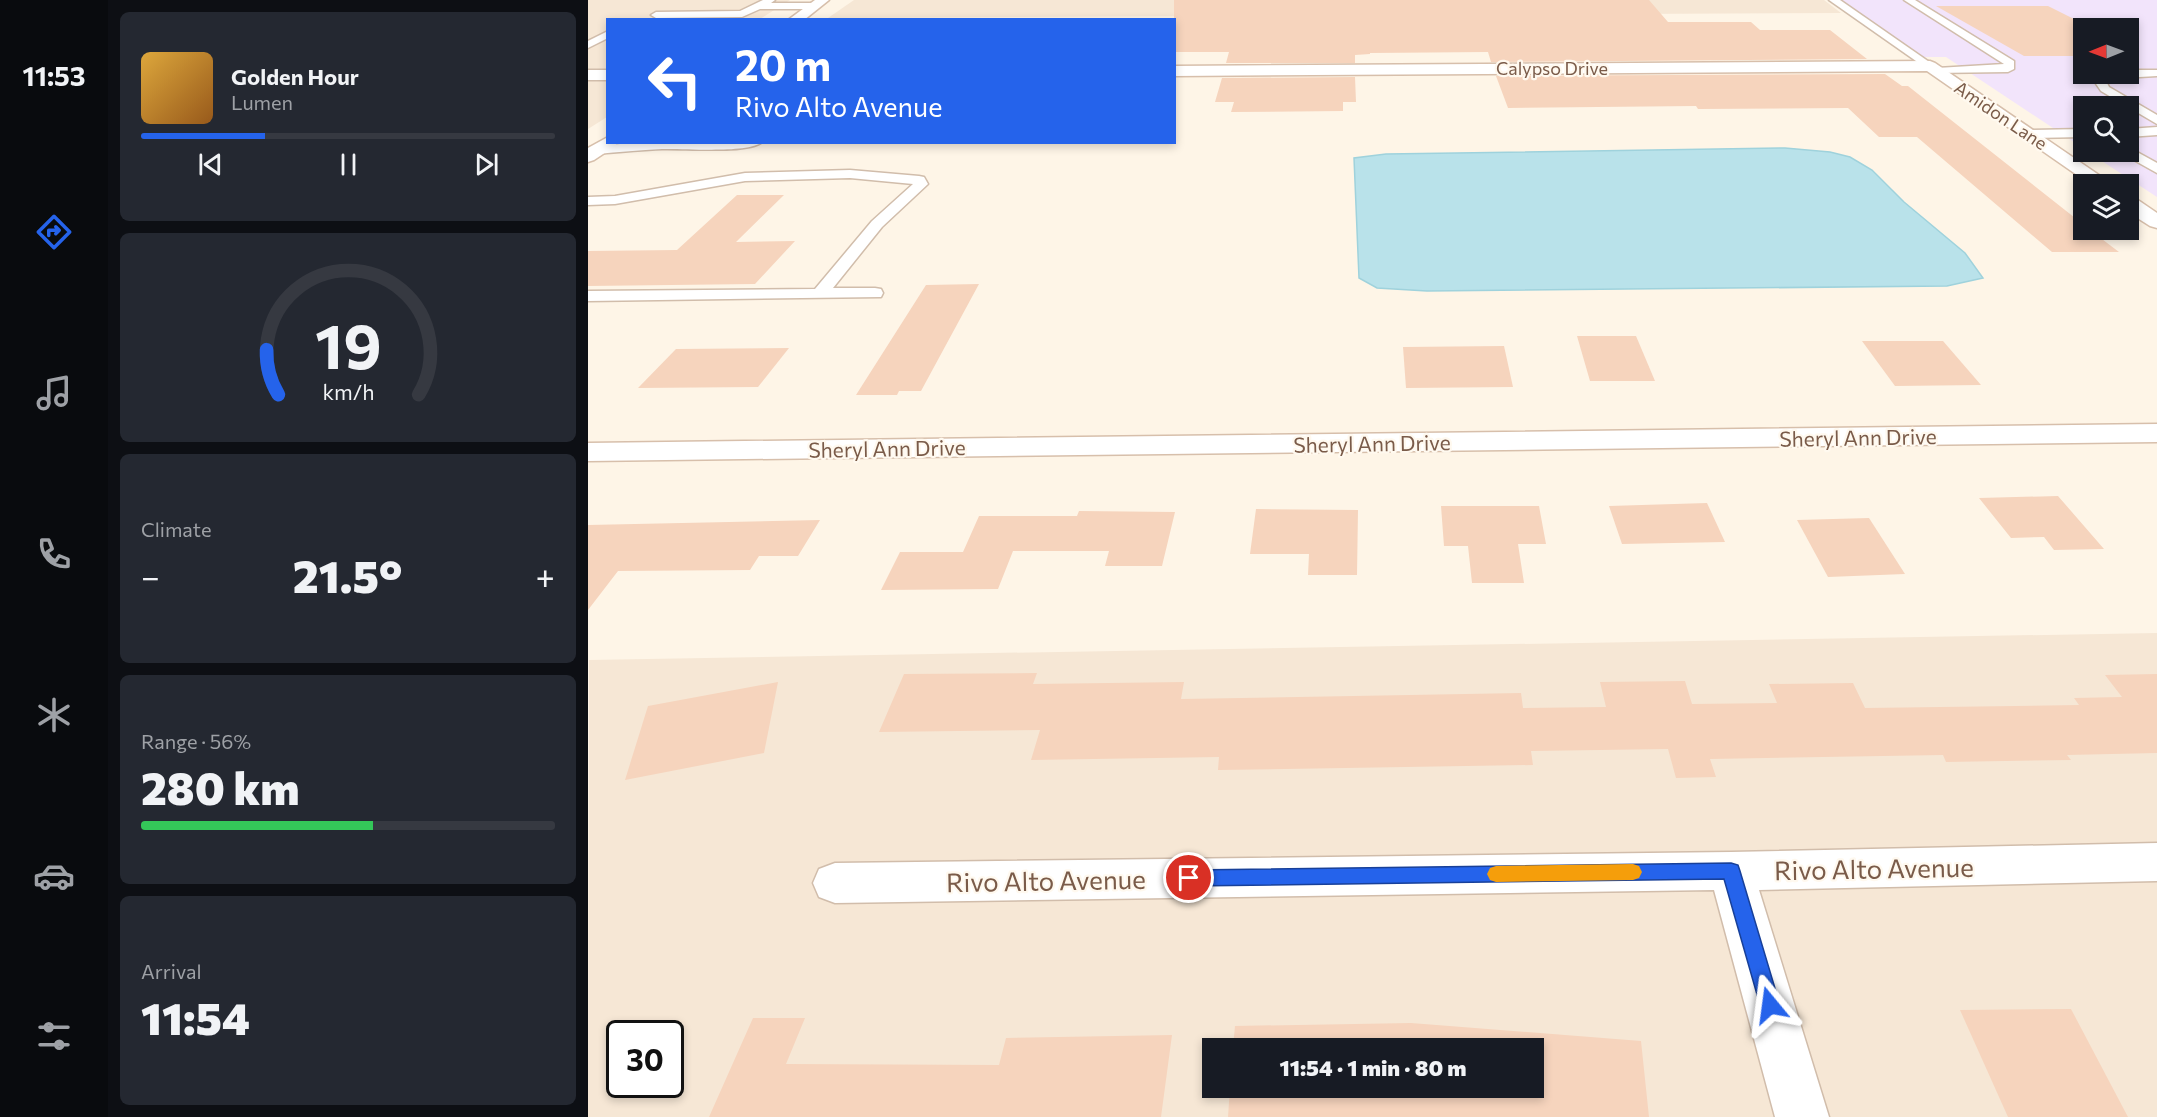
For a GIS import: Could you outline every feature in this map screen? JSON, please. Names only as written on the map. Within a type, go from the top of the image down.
[{"type":"street","points":[[797,18],[818,3]]},
{"type":"street","name":"Calypso Drive","points":[[1176,71],[1934,68]]},
{"type":"street","name":"Amidon Lane","points":[[1934,68],[2087,174]]},
{"type":"street","points":[[588,75],[606,75]]},
{"type":"street","points":[[2139,210],[2157,222]]},
{"type":"street","name":"Sheryl Ann Drive","points":[[588,452],[2157,433]]},
{"type":"street","name":"Rivo Alto Avenue","points":[[835,883],[1731,871],[2157,862]]},
{"type":"street","points":[[1731,871],[1802,1117]]},
{"type":"lane","points":[[1834,0],[1934,68],[1990,71],[2008,69],[2010,63],[1909,0]]},
{"type":"lane","points":[[651,16],[742,14],[764,3],[818,3]]},
{"type":"lane","points":[[588,45],[606,35]]},
{"type":"lane","points":[[2156,129],[2106,89],[2098,78],[2108,74],[2157,73]]},
{"type":"lane","points":[[2139,131],[2156,129]]},
{"type":"lane","points":[[2028,134],[2073,133]]},
{"type":"lane","points":[[598,147],[740,144]]},
{"type":"lane","points":[[2139,158],[2157,169]]},
{"type":"lane","points":[[588,201],[615,200],[745,177],[850,174],[920,180],[921,184],[877,224],[819,294]]},
{"type":"lane","points":[[588,296],[875,293]]},
{"type":"shaded area","points":[[588,0],[790,0],[762,18],[606,18],[606,118],[588,129]]},
{"type":"shaded area","points":[[854,0],[1824,0],[1841,13],[828,18]]},
{"type":"shaded area","points":[[1837,0],[2157,0],[2157,197],[2139,185],[2139,174],[2122,174],[2103,162],[2139,162],[2139,96],[2073,96],[2073,141],[1946,57],[1918,57]]},
{"type":"shaded area","points":[[2157,633],[2157,1117],[588,1117],[589,660]]},
{"type":"water","points":[[1785,148],[1830,152],[1850,157],[1872,170],[1904,202],[1965,253],[1983,278],[1947,286],[1427,291],[1377,288],[1359,278],[1354,158],[1386,154]]},
{"type":"building","points":[[1174,0],[1649,0],[1668,22],[1751,22],[1760,30],[1830,30],[1867,59],[1491,62],[1488,52],[1370,53],[1355,55],[1355,63],[1226,63],[1229,52],[1176,52],[1176,18],[1174,18]]},
{"type":"building","points":[[1936,6],[2048,6],[2073,18],[2073,56],[2024,56]]},
{"type":"building","points":[[1885,74],[1902,86],[1908,86],[2073,216],[2073,240],[2103,240],[2119,252],[2052,252],[1917,137],[1879,137],[1848,108],[1698,109],[1696,106],[1508,108],[1496,76]]},
{"type":"building","points":[[1355,77],[1356,102],[1343,102],[1343,111],[1231,112],[1234,102],[1215,102],[1222,78]]},
{"type":"building","points":[[737,195],[784,195],[736,242],[795,241],[755,284],[588,286],[588,251],[677,250]]},
{"type":"building","points":[[979,284],[921,391],[899,391],[897,395],[856,395],[926,285]]},
{"type":"building","points":[[1577,336],[1636,336],[1655,381],[1590,381]]},
{"type":"building","points":[[1862,341],[1943,341],[1981,385],[1895,386]]},
{"type":"building","points":[[1504,346],[1513,387],[1406,388],[1403,347]]},
{"type":"building","points":[[789,348],[758,387],[638,388],[676,349]]},
{"type":"building","points":[[2058,496],[2104,549],[2054,550],[2044,537],[2011,538],[1979,498]]},
{"type":"building","points":[[1707,503],[1725,542],[1622,544],[1609,506]]},
{"type":"building","points":[[1441,506],[1539,506],[1546,544],[1518,544],[1524,583],[1472,583],[1468,546],[1444,546]]},
{"type":"building","points":[[1256,509],[1358,510],[1357,575],[1308,575],[1309,554],[1250,554]]},
{"type":"building","points":[[1079,511],[1175,512],[1162,566],[1105,566],[1109,551],[1013,551],[998,589],[881,590],[900,552],[963,552],[979,516],[1077,516]]},
{"type":"building","points":[[1869,518],[1905,574],[1828,577],[1797,520]]},
{"type":"building","points":[[820,520],[798,556],[759,556],[750,570],[618,571],[588,610],[588,525]]},
{"type":"building","points":[[1037,673],[1033,684],[1184,682],[1181,699],[1521,693],[1523,708],[1606,707],[1600,682],[1685,681],[1692,704],[1777,703],[1769,684],[1853,683],[1865,708],[2079,705],[2074,698],[2122,697],[2105,675],[2157,674],[2157,753],[2067,755],[2071,760],[1946,762],[1943,755],[1710,759],[1716,777],[1676,778],[1668,749],[1531,751],[1533,765],[1218,770],[1219,757],[1031,760],[1040,730],[879,732],[904,674]]},
{"type":"building","points":[[778,682],[764,753],[625,780],[648,706]]},
{"type":"building","points":[[2071,1009],[2128,1117],[2008,1117],[1960,1010]]},
{"type":"building","points":[[753,1018],[805,1018],[786,1064],[999,1065],[1006,1038],[1172,1035],[1161,1117],[709,1117]]},
{"type":"building","points":[[1411,1023],[1641,1041],[1649,1117],[1228,1117],[1229,1098],[1544,1098],[1544,1038],[1234,1038],[1235,1026]]},
{"type":"slow traffic","points":[[1496,874],[1633,872]]},
{"type":"route","points":[[1189,878],[1731,871],[1770,1005]]}]
